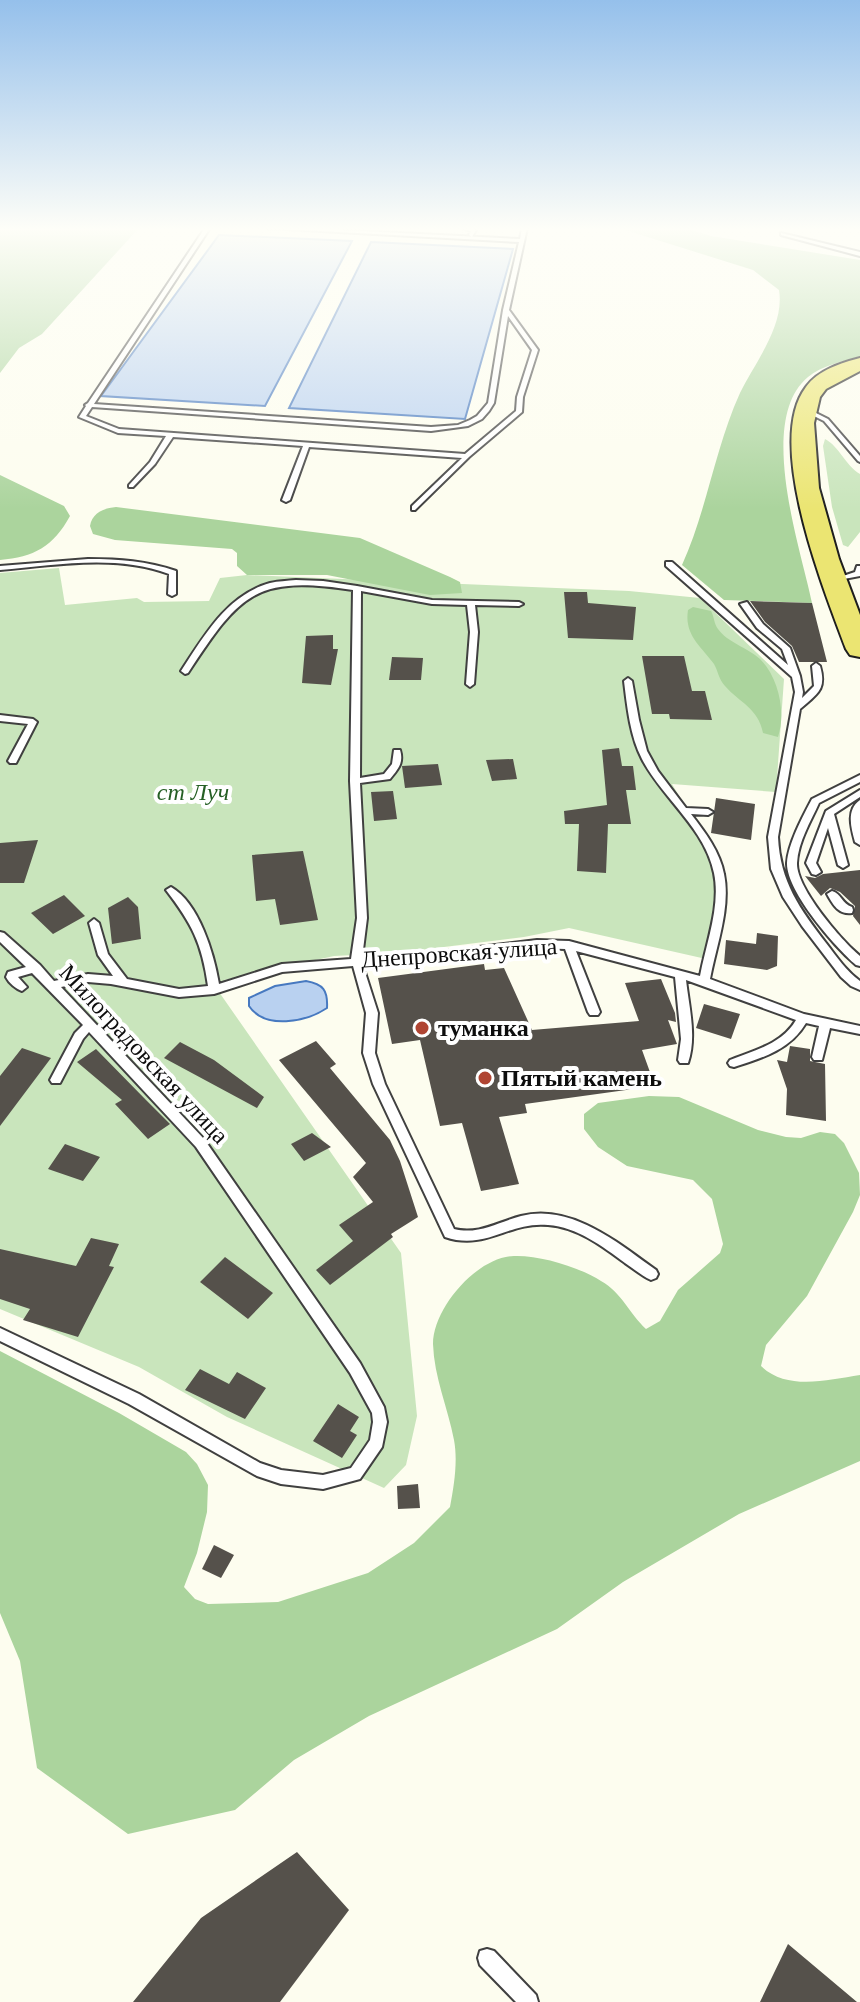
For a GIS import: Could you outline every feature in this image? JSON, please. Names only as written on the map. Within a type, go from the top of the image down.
[{"type":"main road","points":[[860,364],[822,381],[810,395],[804,436],[805,465],[815,522],[860,649]]},
{"type":"main road","points":[[860,371],[833,384],[821,397],[816,415],[815,464],[827,524],[852,573],[860,618]]},
{"type":"lane","points":[[145,321],[82,417],[118,431],[467,456]]},
{"type":"lane","points":[[88,405],[431,429],[471,425],[483,417],[491,403],[504,321]]},
{"type":"lane","points":[[415,508],[467,456],[519,412],[520,397],[535,350],[514,321]]},
{"type":"lane","points":[[816,415],[826,420],[860,460]]},
{"type":"lane","points":[[131,486],[153,463],[170,436]]},
{"type":"lane","points":[[286,500],[306,446]]},
{"type":"lane","points":[[0,568],[58,563],[147,563],[173,573],[172,594]]},
{"type":"lane","points":[[669,564],[796,676]]},
{"type":"lane","points":[[185,671],[222,616],[236,601],[259,588],[296,582],[357,588],[432,602],[519,604]]},
{"type":"lane","points":[[357,588],[355,781],[362,918],[356,960],[372,1013],[369,1053],[379,1084],[450,1233],[463,1238],[477,1238],[533,1219],[559,1222],[596,1235],[651,1274]]},
{"type":"lane","points":[[744,604],[760,626],[786,648],[799,692],[772,858],[788,902],[841,970],[860,986]]},
{"type":"lane","points":[[470,684],[474,632],[471,605]]},
{"type":"lane","points":[[796,707],[818,689],[821,681],[816,666]]},
{"type":"lane","points":[[628,681],[644,756],[684,811],[717,863],[720,874],[704,981]]},
{"type":"lane","points":[[0,718],[33,722],[13,761]]},
{"type":"lane","points":[[355,781],[387,777],[395,768],[397,752]]},
{"type":"lane","points":[[860,778],[815,801],[792,867],[797,883],[847,953],[860,962]]},
{"type":"lane","points":[[816,872],[811,863],[829,813],[860,793]]},
{"type":"lane","points":[[860,803],[854,819],[860,842]]},
{"type":"lane","points":[[684,811],[708,812]]},
{"type":"lane","points":[[829,813],[843,865]]},
{"type":"lane","points":[[761,831],[774,833]]},
{"type":"lane","points":[[171,890],[205,941],[214,990]]},
{"type":"lane","points":[[832,894],[842,908],[848,910]]},
{"type":"lane","points":[[94,923],[103,955],[123,982]]},
{"type":"lane","name":"Милоградовская улица","points":[[0,936],[36,968],[200,1143],[355,1368],[379,1412],[377,1442],[355,1474],[323,1482],[302,1481],[257,1469],[134,1399],[0,1334]]},
{"type":"lane","name":"Днепровская улица","points":[[52,985],[88,978],[179,993],[214,990],[282,968],[437,956],[537,944],[569,945],[704,981],[803,1018],[860,1030]]},
{"type":"lane","points":[[569,945],[594,1012]]},
{"type":"lane","points":[[22,987],[12,975],[36,968]]},
{"type":"lane","points":[[680,974],[687,1039],[684,1060]]},
{"type":"lane","points":[[734,1063],[787,1041],[795,1035],[803,1018]]},
{"type":"lane","points":[[818,1057],[825,1023]]},
{"type":"lane","points":[[56,1080],[79,1036],[89,1025]]},
{"type":"lane","points":[[487,1958],[529,2002]]},
{"type":"green space","points":[[0,321],[54,321],[42,334],[19,348],[0,373]]},
{"type":"green space","points":[[776,321],[860,321],[860,356],[826,367],[808,377],[793,397],[785,423],[786,486],[812,603],[724,600],[682,565],[731,414]]},
{"type":"green space","points":[[825,439],[860,474],[860,532],[848,547],[843,545],[832,507],[823,446]]},
{"type":"green space","points":[[0,475],[64,506],[70,516],[49,543],[33,553],[0,560]]},
{"type":"green space","points":[[116,507],[360,538],[460,582],[462,593],[430,595],[327,575],[247,575],[237,566],[237,553],[232,549],[115,540],[93,534],[90,526],[93,518],[103,510]]},
{"type":"green space","name":"ст Луч","points":[[59,568],[65,605],[137,598],[144,602],[209,601],[220,578],[247,575],[629,591],[700,598],[784,679],[776,792],[672,784],[725,873],[727,885],[715,961],[569,928],[524,937],[396,953],[334,956],[224,980],[219,992],[401,1253],[417,1416],[406,1465],[384,1488],[227,1417],[139,1367],[0,1309],[0,573]]},
{"type":"green space","points":[[693,607],[711,611],[722,634],[755,655],[767,667],[781,707],[778,737],[763,733],[753,712],[723,684],[714,664],[691,633],[687,619],[688,610]]},
{"type":"green space","points":[[649,1096],[679,1097],[758,1130],[786,1137],[801,1138],[820,1132],[835,1134],[844,1143],[859,1173],[860,1195],[807,1296],[766,1345],[761,1366],[771,1374],[795,1381],[860,1375],[860,1461],[739,1514],[623,1582],[557,1629],[369,1716],[294,1760],[235,1810],[128,1834],[37,1768],[20,1661],[0,1613],[0,1351],[119,1413],[186,1452],[197,1464],[208,1485],[207,1512],[197,1553],[184,1587],[195,1599],[208,1604],[278,1602],[368,1573],[414,1543],[450,1507],[455,1448],[433,1344],[440,1315],[472,1275],[486,1265],[514,1256],[559,1263],[582,1271],[608,1286],[646,1329],[660,1321],[678,1290],[720,1253],[723,1244],[712,1199],[693,1180],[627,1166],[598,1147],[584,1129],[584,1114],[598,1103]]},
{"type":"water","points":[[156,321],[310,321],[265,406],[101,396]]},
{"type":"water","points":[[332,321],[493,321],[465,419],[289,408]]},
{"type":"water","points":[[306,981],[323,989],[327,1008],[297,1020],[275,1021],[256,1014],[249,1006],[249,998],[275,986]]},
{"type":"building","points":[[564,592],[587,592],[588,603],[636,607],[633,640],[568,638]]},
{"type":"building","points":[[750,601],[812,603],[827,662],[799,662],[792,646],[765,622]]},
{"type":"building","points":[[333,635],[333,649],[338,649],[331,685],[302,683],[306,636]]},
{"type":"building","points":[[642,656],[684,656],[692,691],[705,691],[712,720],[670,719],[669,714],[652,714]]},
{"type":"building","points":[[392,657],[423,658],[421,680],[389,680]]},
{"type":"building","points":[[619,748],[622,766],[633,766],[636,790],[626,790],[631,824],[608,824],[606,873],[577,871],[579,824],[565,824],[564,811],[607,805],[602,750]]},
{"type":"building","points":[[513,759],[517,779],[492,781],[486,760]]},
{"type":"building","points":[[438,764],[442,785],[405,788],[402,766]]},
{"type":"building","points":[[393,791],[397,819],[374,821],[371,792]]},
{"type":"building","points":[[716,798],[755,804],[751,840],[711,833]]},
{"type":"building","points":[[38,840],[24,883],[0,883],[0,843]]},
{"type":"building","points":[[303,851],[318,920],[280,925],[275,899],[256,901],[252,855]]},
{"type":"building","points":[[860,870],[860,925],[853,916],[855,906],[840,892],[830,888],[821,896],[805,876],[815,878],[823,874]]},
{"type":"building","points":[[64,895],[85,916],[53,934],[31,913]]},
{"type":"building","points":[[128,897],[138,907],[141,939],[112,944],[108,908]]},
{"type":"building","points":[[757,933],[778,936],[777,966],[767,970],[724,964],[726,940],[756,944]]},
{"type":"building","points":[[484,964],[485,970],[504,968],[532,1030],[639,1021],[625,983],[661,979],[675,1013],[676,1022],[668,1020],[677,1044],[642,1050],[655,1086],[525,1104],[527,1113],[499,1117],[519,1184],[481,1191],[462,1123],[440,1126],[420,1040],[392,1044],[378,978]]},
{"type":"building","points":[[704,1004],[740,1014],[731,1039],[696,1028]]},
{"type":"building","points":[[316,1041],[336,1064],[330,1068],[390,1140],[418,1217],[391,1234],[393,1237],[330,1285],[316,1270],[353,1241],[339,1225],[373,1202],[353,1177],[366,1163],[279,1060]]},
{"type":"building","points":[[180,1042],[214,1060],[264,1097],[257,1108],[164,1058]]},
{"type":"building","points":[[790,1046],[810,1049],[810,1061],[825,1064],[826,1121],[786,1115],[787,1089],[777,1060],[787,1062]]},
{"type":"building","points":[[22,1048],[51,1058],[0,1126],[0,1076]]},
{"type":"building","points":[[96,1049],[170,1124],[148,1139],[115,1104],[122,1100],[77,1062]]},
{"type":"building","points":[[312,1133],[331,1147],[304,1161],[291,1144]]},
{"type":"building","points":[[65,1144],[100,1157],[83,1181],[48,1169]]},
{"type":"building","points":[[91,1238],[119,1244],[109,1266],[114,1267],[78,1337],[23,1320],[30,1309],[0,1299],[0,1249],[76,1266]]},
{"type":"building","points":[[225,1257],[273,1293],[248,1319],[200,1282]]},
{"type":"building","points":[[200,1369],[229,1384],[237,1372],[266,1388],[245,1419],[185,1390]]},
{"type":"building","points":[[338,1404],[359,1417],[350,1431],[357,1435],[342,1458],[313,1441]]},
{"type":"building","points":[[418,1484],[420,1508],[398,1509],[397,1486]]},
{"type":"building","points":[[214,1545],[234,1555],[221,1578],[202,1569]]},
{"type":"building","points":[[297,1852],[349,1910],[280,2002],[133,2002],[201,1918]]},
{"type":"building","points":[[788,1944],[857,2002],[760,2002]]},
{"type":"place","name":"туманка","points":[[422,1028]]},
{"type":"place","name":"Пятый камень","points":[[485,1078]]}]
